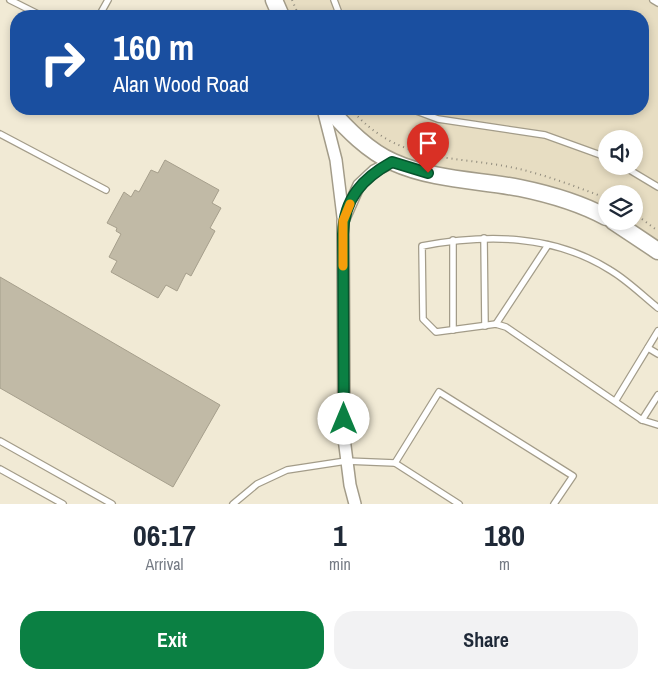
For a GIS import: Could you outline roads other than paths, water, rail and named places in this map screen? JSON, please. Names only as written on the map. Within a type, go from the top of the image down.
[{"type":"street","points":[[324,115],[336,160],[343,221],[344,438],[346,461],[356,504]]},
{"type":"street","points":[[335,115],[354,136],[392,162],[444,177],[521,188],[558,198],[598,214]]},
{"type":"street","points":[[343,221],[359,185],[374,171],[392,162]]},
{"type":"street","points":[[626,230],[658,251]]},
{"type":"lane","points":[[10,0],[30,10]]},
{"type":"lane","points":[[653,0],[658,3]]},
{"type":"lane","points":[[427,115],[438,119],[545,135],[598,154]]},
{"type":"lane","points":[[0,134],[106,190]]},
{"type":"lane","points":[[638,175],[658,187]]},
{"type":"lane","points":[[484,238],[485,326]]},
{"type":"lane","points":[[658,308],[619,275],[599,263],[572,251],[510,238],[453,240],[422,246],[423,319],[436,332],[496,324],[506,327],[616,400],[642,420],[658,425]]},
{"type":"lane","points":[[453,240],[453,330]]},
{"type":"lane","points":[[496,324],[548,245]]},
{"type":"lane","points":[[616,400],[658,331]]},
{"type":"lane","points":[[648,348],[658,354]]},
{"type":"lane","points":[[395,463],[439,392],[573,476],[554,504]]},
{"type":"lane","points":[[642,420],[658,395]]},
{"type":"lane","points":[[0,441],[112,504]]},
{"type":"lane","points":[[233,504],[257,484],[287,470],[346,461],[395,463],[459,504]]},
{"type":"lane","points":[[0,469],[62,504]]}]
